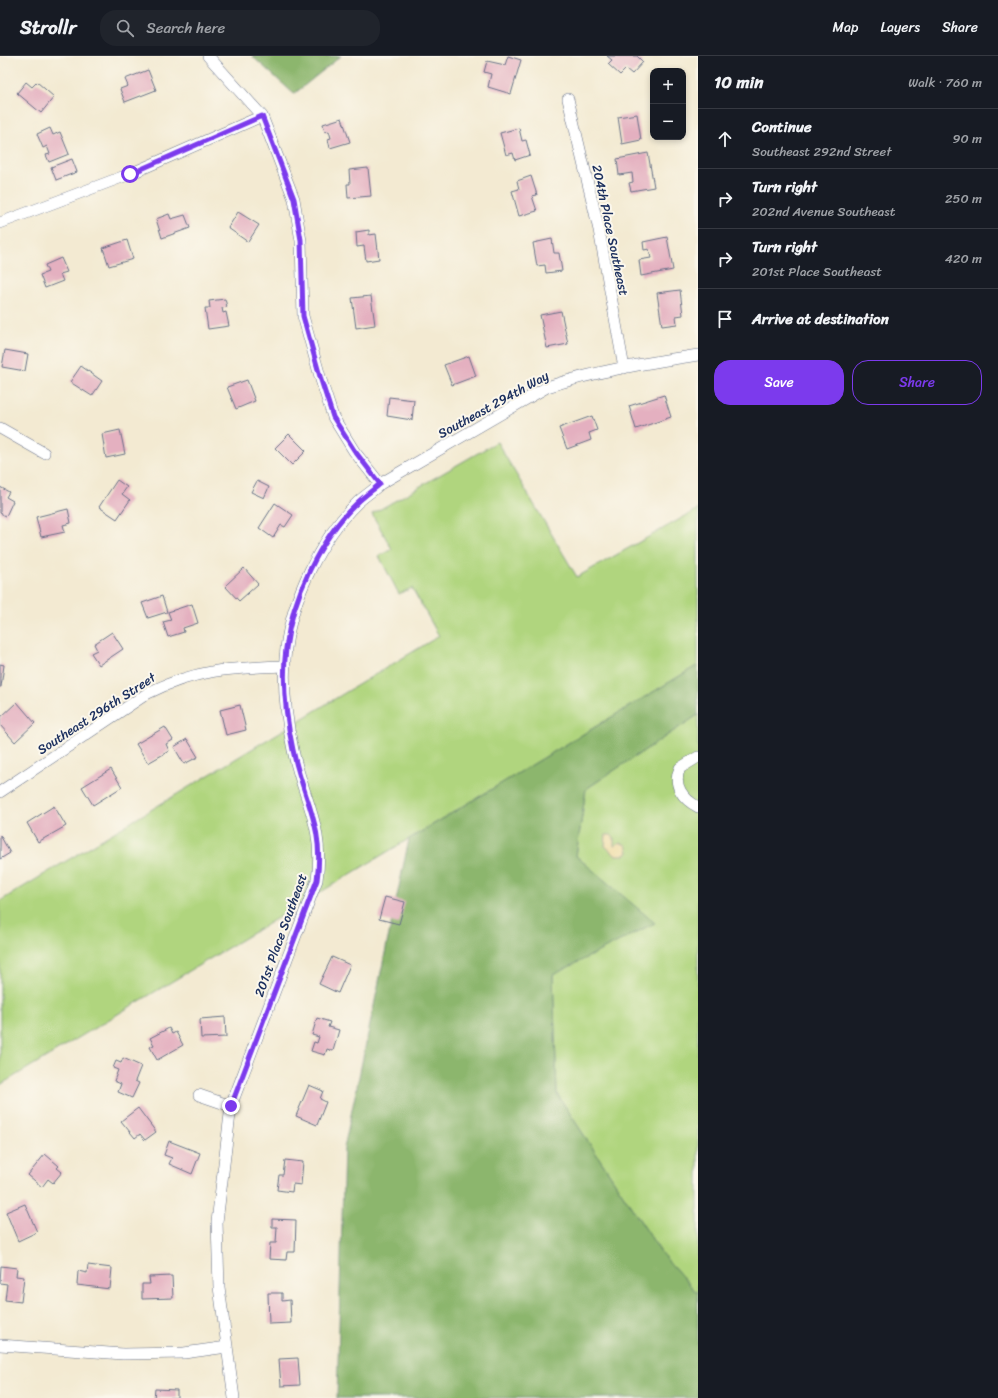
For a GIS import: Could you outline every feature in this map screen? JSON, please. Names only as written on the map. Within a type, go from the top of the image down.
[{"type":"street","points":[[208,56],[262,116],[294,199],[301,240],[303,316],[321,380],[333,417],[354,450],[380,484]]},
{"type":"street","name":"204th Place Southeast","points":[[568,99],[599,230],[624,368]]},
{"type":"street","points":[[1,219],[130,174],[262,116]]},
{"type":"street","name":"Southeast 294th Way","points":[[380,484],[547,387],[572,379],[698,355]]},
{"type":"street","points":[[0,428],[44,453]]},
{"type":"street","name":"201st Place Southeast","points":[[234,1398],[219,1287],[217,1222],[231,1106],[317,880],[319,864],[317,827],[293,751],[287,710],[285,666],[289,631],[299,597],[316,558],[340,522],[357,503],[380,484]]},
{"type":"street","name":"Southeast 296th Street","points":[[0,792],[148,693],[166,684],[203,672],[225,668],[285,666]]},
{"type":"street","points":[[698,757],[680,768],[676,781],[683,796],[698,808]]},
{"type":"street","points":[[199,1096],[231,1106]]},
{"type":"street","points":[[0,1345],[123,1354],[184,1353],[227,1347]]},
{"type":"green space","points":[[252,56],[341,56],[294,94]]},
{"type":"green space","points":[[497,442],[577,577],[698,509],[698,665],[0,1085],[0,901],[439,636],[412,588],[399,594],[379,556],[392,549],[372,514]]},
{"type":"green space","points":[[698,665],[698,715],[586,789],[576,856],[655,923],[553,975],[557,1094],[662,1254],[698,1294],[698,1398],[337,1398],[344,1148],[409,839]]},
{"type":"green space","points":[[698,715],[698,1294],[662,1254],[557,1094],[553,974],[654,923],[576,856],[586,789]]},
{"type":"sand","points":[[606,835],[611,835],[614,837],[614,846],[621,843],[626,845],[628,852],[626,855],[615,855],[605,846]]},
{"type":"building","points":[[508,56],[521,60],[511,94],[488,87],[491,74],[484,72],[487,61],[505,65]]},
{"type":"building","points":[[607,56],[637,56],[643,62],[632,74],[626,69],[620,75],[608,64],[612,60]]},
{"type":"building","points":[[148,70],[156,90],[125,102],[120,89],[128,86],[125,79]]},
{"type":"building","points":[[26,82],[32,87],[37,82],[54,97],[41,113],[17,93]]},
{"type":"building","points":[[637,114],[641,140],[622,144],[618,117]]},
{"type":"building","points":[[342,118],[350,142],[330,148],[328,139],[331,138],[329,131],[325,132],[323,124]]},
{"type":"building","points":[[50,128],[53,135],[60,132],[69,154],[49,162],[46,155],[50,154],[47,146],[43,148],[37,134]]},
{"type":"building","points":[[519,128],[522,141],[526,140],[530,155],[515,160],[513,153],[506,155],[500,133]]},
{"type":"building","points":[[648,153],[654,187],[631,191],[629,183],[633,182],[632,173],[619,175],[617,159]]},
{"type":"building","points":[[72,159],[77,172],[56,180],[51,167]]},
{"type":"building","points":[[368,168],[371,196],[348,198],[347,184],[350,184],[349,170]]},
{"type":"building","points":[[531,176],[537,195],[532,196],[537,211],[519,216],[512,191],[519,189],[517,181]]},
{"type":"building","points":[[238,212],[259,225],[248,242],[228,228]]},
{"type":"building","points":[[169,214],[171,219],[185,215],[190,228],[162,238],[156,219]]},
{"type":"building","points":[[369,230],[369,235],[376,234],[379,259],[366,261],[364,246],[357,247],[356,232]]},
{"type":"building","points":[[667,237],[673,270],[641,276],[639,260],[651,258],[649,249],[644,250],[643,242]]},
{"type":"building","points":[[552,239],[554,253],[559,253],[562,271],[546,273],[545,265],[537,266],[533,243]]},
{"type":"building","points":[[127,240],[133,259],[109,266],[103,248]]},
{"type":"building","points":[[61,258],[67,272],[60,274],[63,281],[45,288],[40,275],[48,272],[45,265]]},
{"type":"building","points":[[680,290],[683,315],[676,316],[677,324],[662,326],[657,293]]},
{"type":"building","points":[[371,296],[375,325],[356,328],[352,298]]},
{"type":"building","points":[[225,299],[227,307],[222,308],[223,313],[226,312],[229,326],[208,329],[205,308],[210,308],[209,301]]},
{"type":"building","points":[[561,311],[568,344],[547,348],[540,315]]},
{"type":"building","points":[[5,350],[28,354],[25,371],[2,367]]},
{"type":"building","points":[[469,356],[476,376],[452,385],[444,365]]},
{"type":"building","points":[[81,366],[102,381],[92,396],[70,382]]},
{"type":"building","points":[[247,380],[255,401],[236,409],[227,387]]},
{"type":"building","points":[[664,395],[671,417],[636,429],[629,406]]},
{"type":"building","points":[[389,397],[414,400],[412,420],[387,416]]},
{"type":"building","points":[[592,416],[597,430],[589,433],[591,440],[567,449],[559,428]]},
{"type":"building","points":[[120,430],[125,454],[106,458],[102,434]]},
{"type":"building","points":[[289,434],[306,451],[292,465],[275,448]]},
{"type":"building","points":[[117,480],[127,487],[122,494],[130,500],[117,519],[99,507]]},
{"type":"building","points":[[257,481],[269,487],[264,498],[251,492]]},
{"type":"building","points":[[0,487],[9,492],[6,497],[13,501],[6,516],[0,513]]},
{"type":"building","points":[[275,503],[293,515],[285,527],[281,525],[273,538],[259,528]]},
{"type":"building","points":[[68,509],[71,523],[63,525],[65,532],[41,537],[36,517]]},
{"type":"building","points":[[244,568],[258,584],[239,601],[225,586]]},
{"type":"building","points":[[162,596],[167,612],[148,618],[142,603]]},
{"type":"building","points":[[192,604],[198,623],[183,628],[184,632],[168,637],[163,622],[171,620],[168,612]]},
{"type":"building","points":[[112,632],[123,649],[99,665],[91,653],[97,650],[94,644]]},
{"type":"building","points":[[0,664],[4,665],[1,687],[0,687]]},
{"type":"building","points":[[17,702],[35,723],[15,742],[0,725],[0,718]]},
{"type":"building","points":[[240,705],[246,730],[226,735],[220,710]]},
{"type":"building","points":[[165,727],[173,740],[166,744],[169,751],[148,763],[136,744]]},
{"type":"building","points":[[187,739],[198,757],[184,764],[174,747]]},
{"type":"building","points":[[111,769],[122,787],[93,805],[82,787]]},
{"type":"building","points":[[54,806],[66,826],[38,842],[27,823]]},
{"type":"building","points":[[0,835],[10,853],[0,859]]},
{"type":"building","points":[[385,897],[405,902],[399,924],[379,919]]},
{"type":"building","points":[[332,957],[350,965],[338,993],[319,984]]},
{"type":"building","points":[[225,1017],[226,1037],[201,1038],[200,1019]]},
{"type":"building","points":[[317,1018],[330,1022],[328,1027],[339,1030],[333,1051],[327,1049],[325,1055],[311,1051],[314,1042],[317,1043],[319,1037],[312,1035]]},
{"type":"building","points":[[169,1028],[172,1034],[176,1032],[183,1045],[157,1060],[150,1047],[154,1045],[150,1038]]},
{"type":"building","points":[[123,1058],[141,1066],[135,1081],[139,1083],[132,1098],[118,1092],[121,1084],[114,1081],[118,1070],[113,1068],[116,1061],[121,1063]]},
{"type":"building","points":[[309,1085],[323,1091],[320,1099],[326,1102],[317,1125],[296,1116]]},
{"type":"building","points":[[138,1108],[156,1132],[145,1140],[140,1134],[135,1138],[121,1121]]},
{"type":"building","points":[[169,1141],[200,1153],[192,1174],[169,1164],[172,1158],[164,1155]]},
{"type":"building","points":[[45,1154],[59,1166],[57,1168],[62,1172],[53,1183],[48,1179],[42,1187],[28,1175]]},
{"type":"building","points":[[285,1160],[303,1162],[301,1185],[293,1184],[292,1192],[277,1190],[279,1175],[283,1175]]},
{"type":"building","points":[[25,1204],[37,1232],[18,1241],[6,1212]]},
{"type":"building","points":[[272,1219],[296,1220],[295,1252],[287,1252],[286,1260],[269,1259],[270,1243],[276,1243],[277,1227],[272,1227]]},
{"type":"building","points":[[88,1265],[112,1268],[110,1289],[77,1285],[78,1271],[87,1273]]},
{"type":"building","points":[[1,1266],[17,1268],[16,1276],[24,1277],[21,1302],[5,1300],[7,1284],[0,1283]]},
{"type":"building","points":[[172,1276],[173,1298],[142,1299],[142,1284],[150,1284],[149,1277]]},
{"type":"building","points":[[268,1293],[282,1293],[282,1301],[290,1300],[291,1323],[269,1324]]},
{"type":"building","points":[[298,1358],[300,1385],[281,1386],[279,1359]]},
{"type":"building","points":[[155,1389],[177,1390],[177,1398],[154,1398]]},
{"type":"route","points":[[130,174],[262,116],[294,199],[301,240],[303,316],[321,380],[333,417],[354,450],[380,484],[357,503],[340,522],[327,540],[307,577],[299,597],[289,631],[285,666],[287,710],[293,751],[317,827],[319,864],[317,880],[231,1106]]}]
